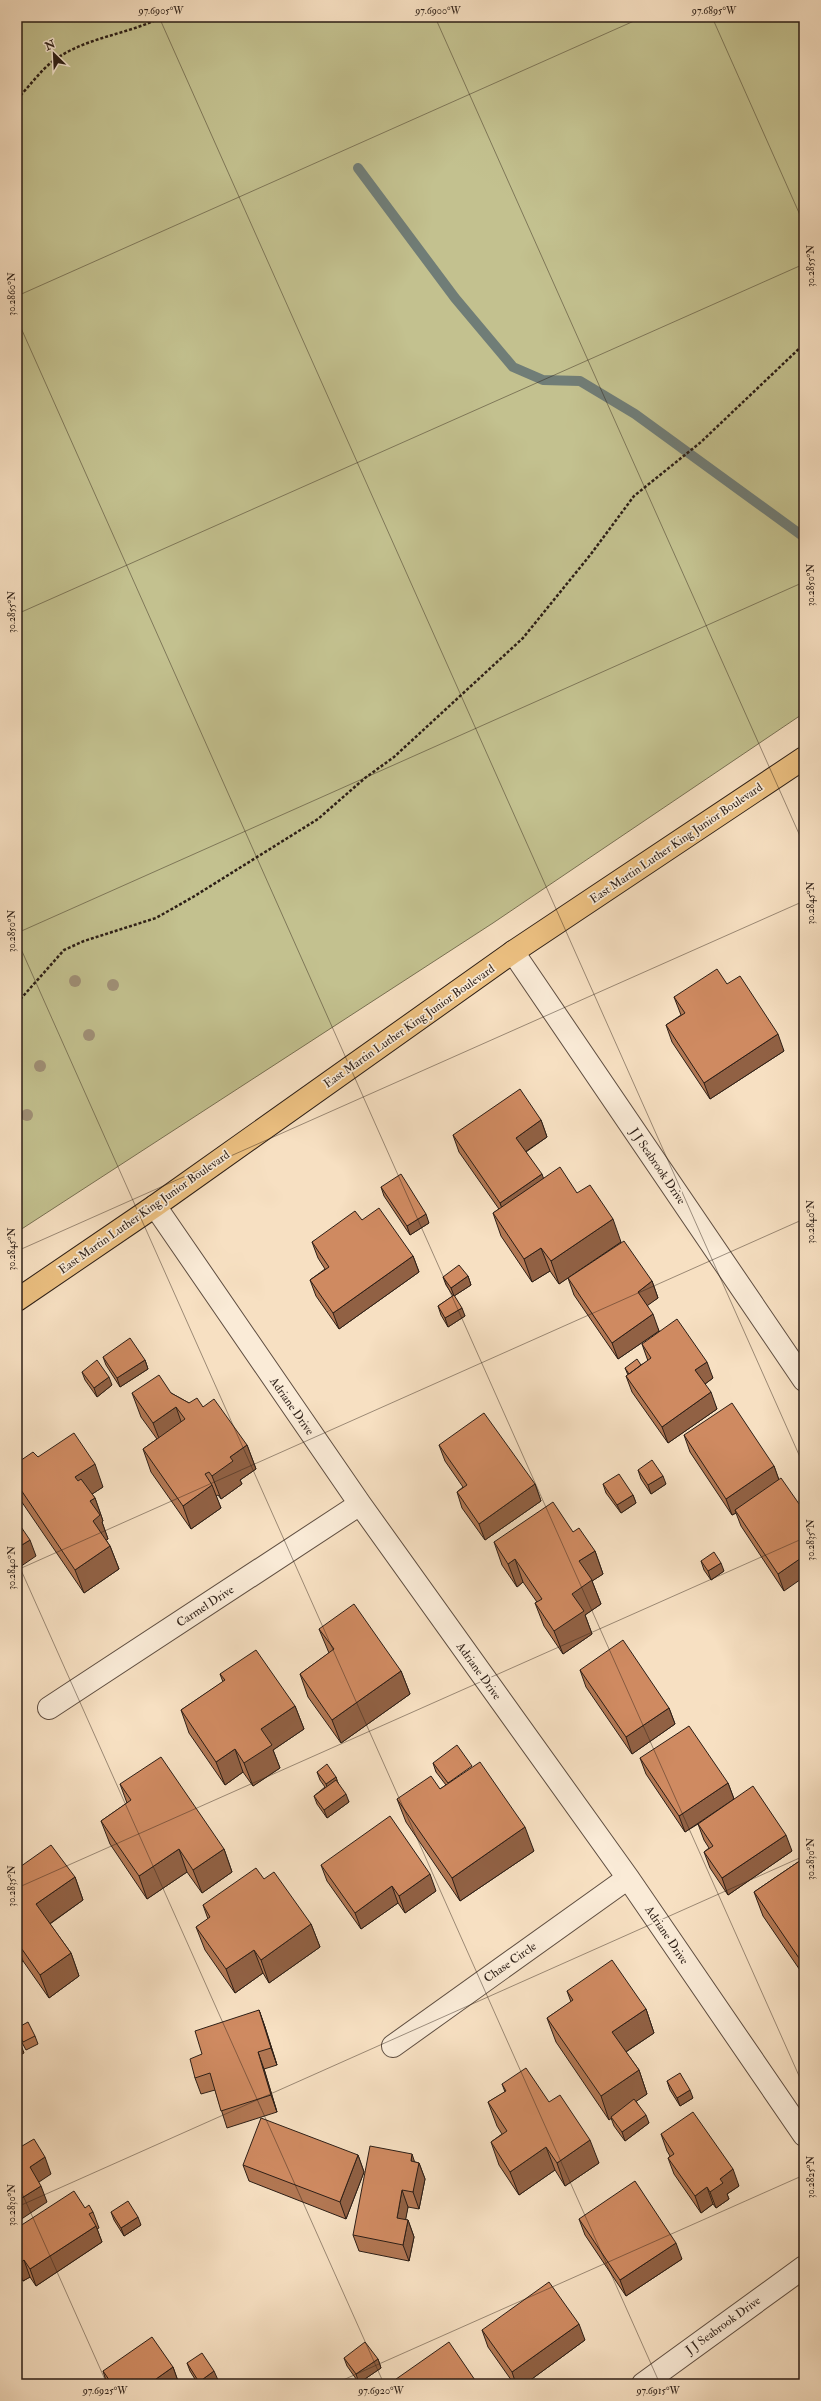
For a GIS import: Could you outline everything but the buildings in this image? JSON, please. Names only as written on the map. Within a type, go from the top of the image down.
[{"type":"main road","name":"East Martin Luther King Junior Boulevard","points":[[17,1300],[155,1206],[513,952],[804,758]]},
{"type":"street","name":"J J Seabrook Drive","points":[[513,952],[804,1380]]},
{"type":"street","name":"Adriane Drive","points":[[155,1206],[360,1504],[628,1878],[804,2135]]},
{"type":"street","name":"Carmel Drive","points":[[50,1708],[360,1504]]},
{"type":"street","name":"Chase Circle","points":[[393,2046],[628,1878]]},
{"type":"street","name":"J J Seabrook Drive","points":[[643,2384],[804,2267]]},
{"type":"path","points":[[17,99],[54,61],[92,41],[146,25],[162,17]]},
{"type":"path","points":[[17,1003],[64,950],[84,941],[156,918],[193,897],[318,819],[366,778],[394,757],[523,638],[591,554],[634,496],[701,442],[804,344]]},
{"type":"shaded area","points":[[17,17],[804,17],[804,713],[493,923],[17,1232]]},
{"type":"waterway","points":[[358,168],[455,298],[513,367],[543,380],[580,381],[635,414],[804,537]]}]
